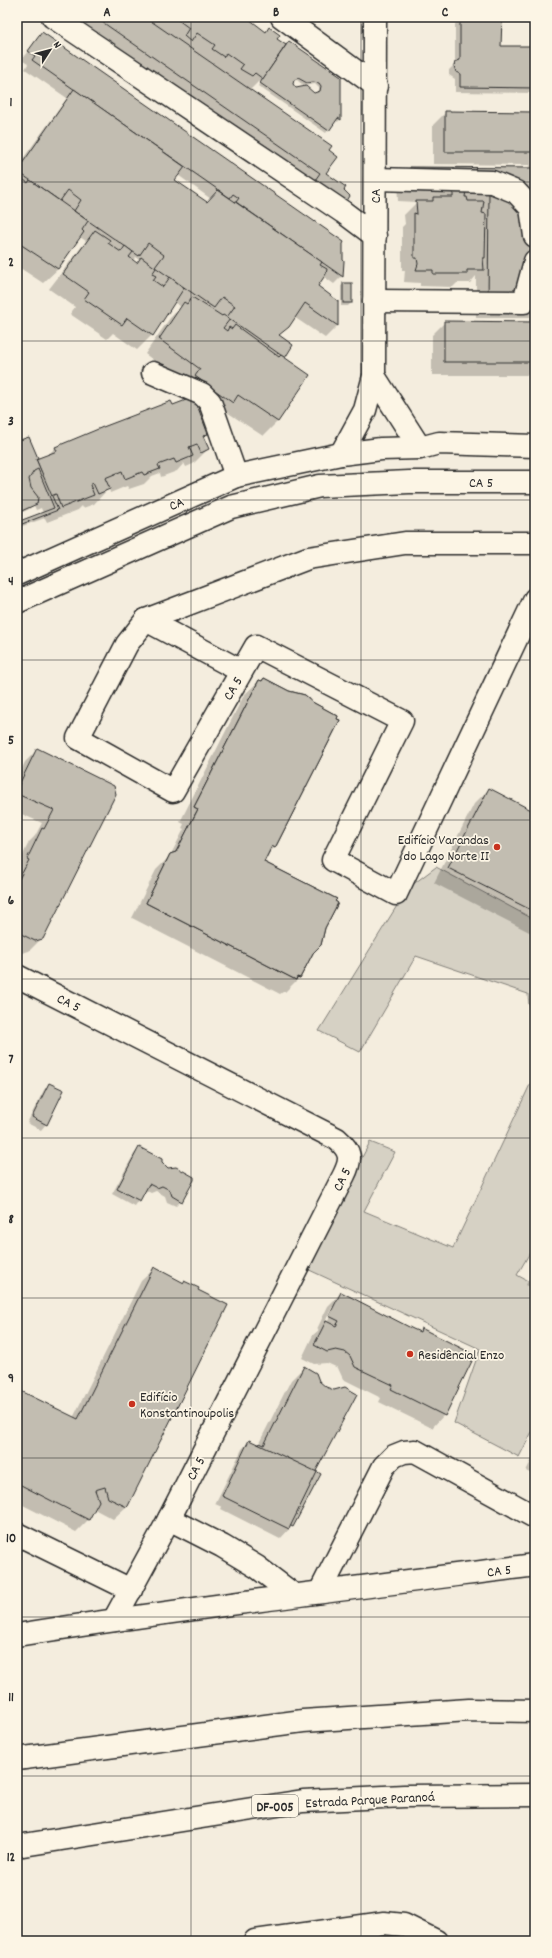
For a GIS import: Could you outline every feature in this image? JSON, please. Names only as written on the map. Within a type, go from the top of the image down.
[{"type":"street","points":[[53,17],[336,208],[375,236]]},
{"type":"street","points":[[282,17],[376,86]]},
{"type":"street","name":"CA","points":[[341,454],[364,410],[374,376],[375,17]]},
{"type":"street","points":[[375,179],[492,182],[516,192],[531,208],[535,236]]},
{"type":"street","points":[[374,301],[524,302],[535,261]]},
{"type":"street","points":[[153,373],[202,394],[210,402],[236,476]]},
{"type":"street","points":[[374,376],[420,448]]},
{"type":"street","name":"CA","points":[[20,569],[77,546],[236,476],[341,454],[382,449],[420,448],[439,443],[535,446]]},
{"type":"street","name":"CA 5","points":[[17,602],[85,570],[231,507],[320,486],[409,482],[535,482]]},
{"type":"street","points":[[146,620],[308,558],[405,543],[535,544]]},
{"type":"street","points":[[77,546],[85,570]]},
{"type":"street","name":"CA 5","points":[[146,620],[127,644],[78,738],[173,791],[256,646],[402,721],[333,860],[396,894],[535,599]]},
{"type":"street","points":[[146,620],[241,671]]},
{"type":"street","name":"CA 5","points":[[17,976],[316,1127],[337,1139],[345,1146],[350,1160],[344,1175],[169,1519],[114,1620]]},
{"type":"street","points":[[320,1592],[384,1466],[394,1456],[404,1452],[415,1451],[535,1517]]},
{"type":"street","points":[[169,1519],[252,1563],[294,1595]]},
{"type":"street","points":[[17,1534],[131,1590]]},
{"type":"street","name":"CA 5","points":[[17,1635],[294,1595],[535,1565]]},
{"type":"street","points":[[17,1759],[303,1721],[468,1710],[535,1711]]},
{"type":"street","name":"Estrada Parque Paranoá","points":[[17,1846],[303,1801],[404,1796],[535,1795]]},
{"type":"street","points":[[255,1941],[344,1935],[384,1923],[404,1925],[436,1941]]},
{"type":"shaded area","points":[[436,867],[535,920],[535,1008],[529,1005],[528,994],[416,956],[360,1052],[319,1031],[408,888]]},
{"type":"shaded area","points":[[535,1074],[535,1244],[517,1275],[535,1285],[535,1426],[519,1457],[454,1423],[480,1349],[305,1268],[370,1142],[395,1152],[364,1211],[453,1248]]},
{"type":"building","points":[[95,17],[145,17],[332,146],[329,150],[338,157],[326,173],[346,187],[344,190],[350,196],[343,207],[311,186],[320,173]]},
{"type":"building","points":[[174,17],[251,17],[249,19],[266,32],[269,27],[280,35],[277,39],[286,45],[263,79],[255,73],[252,76],[240,69],[243,65],[226,53],[224,57],[212,49],[215,45],[197,33],[191,42],[184,36],[189,28]]},
{"type":"building","points":[[460,18],[502,18],[501,46],[535,46],[535,88],[460,87],[460,74],[456,72],[454,66],[455,62],[460,60]]},
{"type":"building","points":[[42,32],[344,242],[343,277],[236,202],[239,198],[233,194],[230,198],[32,60],[35,56],[28,51]]},
{"type":"building","points":[[289,41],[341,77],[341,120],[338,118],[329,131],[260,83]],"holes":[[[298,78],[307,83],[319,83],[321,86],[320,91],[314,93],[306,86],[296,88],[293,84],[294,80]]]},
{"type":"building","points":[[74,89],[185,167],[175,180],[207,202],[218,190],[322,262],[320,265],[327,269],[326,274],[318,286],[338,301],[338,326],[305,303],[289,327],[279,335],[293,345],[285,358],[227,317],[235,306],[222,297],[214,308],[155,267],[164,255],[148,243],[139,256],[74,211],[81,200],[68,190],[60,201],[17,171]]},
{"type":"building","points":[[445,111],[535,112],[535,152],[445,152]]},
{"type":"building","points":[[410,167],[535,168],[535,306],[488,306],[489,190],[466,190],[465,197],[467,197],[468,201],[484,201],[482,213],[486,214],[485,258],[483,258],[484,270],[467,270],[467,274],[433,274],[433,270],[416,270],[418,264],[417,258],[414,258],[414,213],[417,214],[416,201],[433,201],[433,197],[453,197],[453,189],[410,189]]},
{"type":"building","points":[[17,175],[28,183],[30,180],[88,221],[82,230],[84,232],[58,269],[17,242]]},
{"type":"building","points":[[95,230],[110,240],[108,243],[121,252],[125,246],[133,252],[129,257],[137,263],[141,257],[156,268],[152,274],[156,276],[153,280],[163,287],[170,277],[184,288],[153,336],[127,318],[122,325],[84,299],[89,292],[63,274]]},
{"type":"building","points":[[343,283],[352,283],[352,303],[343,303]]},
{"type":"building","points":[[192,297],[222,316],[223,315],[230,319],[223,328],[227,331],[229,327],[232,329],[235,325],[279,357],[281,355],[310,375],[278,422],[238,395],[233,403],[195,376],[200,369],[159,339],[184,302],[187,304]]},
{"type":"building","points":[[444,321],[535,322],[535,362],[444,362]]},
{"type":"building","points":[[194,397],[208,434],[203,436],[209,449],[201,453],[197,444],[189,447],[193,456],[176,463],[174,459],[158,465],[160,469],[144,475],[142,472],[125,479],[122,471],[105,478],[110,489],[98,494],[93,483],[90,485],[94,495],[61,508],[56,494],[51,496],[36,459],[57,451],[55,447],[103,427],[171,401],[173,405]]},
{"type":"building","points":[[29,437],[38,458],[36,459],[58,510],[17,526],[17,522],[54,508],[38,469],[34,471],[29,479],[31,488],[38,497],[37,504],[17,513],[17,441]]},
{"type":"building","points":[[264,678],[289,691],[305,695],[314,703],[338,716],[337,719],[340,720],[275,848],[272,846],[264,862],[337,899],[335,901],[338,903],[325,928],[321,945],[313,953],[300,978],[297,977],[296,980],[146,903],[170,854],[176,852],[197,811],[198,809],[194,807],[259,680],[262,681]],"holes":[[[196,813],[204,817],[197,831],[201,833],[186,862],[181,860],[182,856],[177,852]],[[209,832],[217,835],[213,844],[209,842],[212,836],[208,834]]]},
{"type":"building","points":[[264,678],[289,691],[305,695],[314,703],[338,716],[337,719],[340,720],[275,848],[272,846],[264,862],[337,899],[335,901],[338,903],[325,928],[321,945],[313,953],[300,978],[297,977],[296,980],[146,903],[170,854],[176,852],[197,811],[198,809],[194,807],[259,680],[262,681]]},
{"type":"building","points":[[37,748],[114,786],[116,794],[43,939],[35,941],[17,932],[17,878],[19,879],[29,860],[27,859],[42,828],[44,829],[54,810],[17,794],[17,789]]},
{"type":"building","name":"Edifício Varandas do Lago Norte II","points":[[489,788],[535,812],[535,912],[448,868]]},
{"type":"building","points":[[49,1083],[64,1090],[47,1125],[32,1117]]},
{"type":"building","points":[[139,1147],[162,1159],[162,1162],[168,1168],[176,1167],[194,1177],[194,1180],[182,1202],[172,1196],[170,1190],[162,1186],[157,1188],[149,1184],[140,1201],[117,1189]]},
{"type":"building","name":"Edifício Konstantinoupolis","points":[[154,1267],[184,1283],[184,1281],[199,1288],[198,1290],[228,1305],[128,1506],[127,1507],[108,1498],[105,1487],[95,1490],[99,1501],[89,1520],[17,1483],[17,1389],[78,1419]]},
{"type":"building","name":"Residêncial Enzo","points":[[341,1292],[413,1329],[420,1332],[421,1328],[475,1355],[445,1416],[391,1389],[393,1385],[355,1367],[350,1356],[345,1352],[336,1350],[327,1352],[314,1345],[326,1321],[336,1326],[339,1321],[329,1316]]},
{"type":"building","points":[[304,1366],[316,1373],[319,1381],[326,1387],[334,1390],[345,1387],[357,1394],[316,1471],[321,1474],[293,1527],[233,1496],[260,1443],[264,1445]]},
{"type":"building","points":[[249,1440],[317,1472],[289,1529],[222,1496]]},
{"type":"place","name":"Edifício Varandas do Lago Norte II","points":[[497,847]]},
{"type":"place","name":"Residêncial Enzo","points":[[410,1354]]},
{"type":"place","name":"Edifício Konstantinoupolis","points":[[132,1404]]}]
